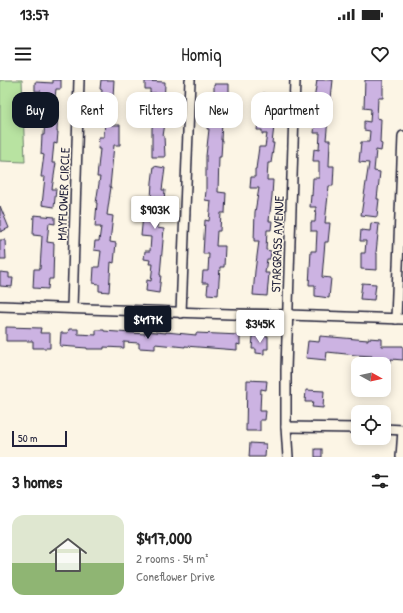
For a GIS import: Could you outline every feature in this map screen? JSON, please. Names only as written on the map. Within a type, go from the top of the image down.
[{"type":"street","name":"MAYFLOWER CIRCLE","points":[[72,308],[79,80]]},
{"type":"street","points":[[181,313],[190,80]]},
{"type":"street","name":"STARGRASS AVENUE","points":[[288,457],[286,427],[286,370],[295,80]]},
{"type":"street","points":[[0,306],[400,319],[403,136]]},
{"type":"street","points":[[286,427],[351,428]]},
{"type":"street","points":[[391,429],[403,430],[401,457]]},
{"type":"green space","points":[[0,80],[22,80],[22,92],[12,92],[12,128],[24,128],[25,162],[0,161]]},
{"type":"building","points":[[53,80],[61,80],[61,89],[56,89],[56,92],[35,91],[35,82],[53,83]]},
{"type":"building","points":[[101,80],[114,80],[113,92],[102,92],[102,90],[100,89]]},
{"type":"building","points":[[317,80],[333,80],[332,92],[315,92]]},
{"type":"building","points":[[365,80],[383,80],[383,98],[378,98],[377,118],[381,119],[380,143],[382,144],[381,151],[376,150],[374,171],[380,172],[377,217],[361,215],[369,163],[359,162],[361,142],[369,142],[370,131],[364,130],[364,121],[370,122],[371,109],[364,108]]},
{"type":"building","points":[[145,81],[165,82],[165,92],[150,92],[150,89],[145,89]]},
{"type":"building","points":[[214,84],[229,84],[229,92],[214,92]]},
{"type":"building","points":[[118,125],[120,125],[120,145],[114,145],[107,215],[113,216],[110,242],[116,243],[114,263],[111,262],[109,292],[99,291],[99,284],[93,283],[94,267],[99,267],[101,251],[94,250],[95,241],[99,241],[101,227],[95,227],[96,203],[100,177],[97,177],[100,149],[98,149],[99,137],[104,137],[104,128],[118,128]]},
{"type":"building","points":[[44,128],[57,128],[57,144],[54,143],[52,163],[56,163],[52,189],[56,189],[54,207],[42,205],[45,177],[41,177],[44,155],[41,154],[42,135],[44,135]]},
{"type":"building","points":[[152,128],[164,128],[163,136],[165,157],[152,157]]},
{"type":"building","points":[[222,128],[218,192],[226,193],[225,213],[221,213],[220,231],[217,231],[216,246],[225,246],[224,267],[220,267],[218,295],[207,294],[208,283],[202,283],[203,271],[208,271],[209,254],[203,254],[205,220],[209,221],[211,201],[205,200],[206,156],[209,129],[207,129]]},
{"type":"building","points":[[257,128],[274,128],[272,143],[274,143],[271,163],[268,163],[267,180],[273,180],[269,221],[272,221],[271,230],[267,230],[266,250],[271,251],[270,259],[267,259],[265,273],[269,273],[267,296],[253,295],[259,241],[254,241],[255,212],[259,188],[250,188],[251,177],[255,177],[259,147],[265,147],[267,134],[262,134],[262,130],[257,130]]},
{"type":"building","points":[[315,128],[327,128],[326,140],[330,140],[329,166],[334,166],[333,186],[329,186],[325,223],[330,223],[328,242],[325,242],[322,277],[331,278],[329,298],[315,296],[315,285],[309,285],[311,251],[316,251],[317,231],[311,231],[311,222],[315,222],[316,207],[310,207],[311,195],[312,196],[313,178],[319,178],[319,161],[313,161],[314,149],[319,150],[320,133],[314,133]]},
{"type":"building","points":[[154,166],[165,168],[162,190],[165,190],[163,212],[158,212],[157,228],[164,229],[159,293],[146,291],[147,280],[151,281],[153,264],[149,264],[150,260],[144,259],[145,251],[150,251],[151,237],[141,236],[143,215],[150,216]]},
{"type":"building","points":[[0,206],[9,228],[0,232]]},
{"type":"building","points":[[34,215],[55,217],[55,224],[49,223],[47,242],[54,243],[53,279],[49,279],[48,289],[33,288],[34,269],[40,269],[42,236],[33,235]]},
{"type":"building","points":[[371,223],[379,224],[376,253],[377,270],[361,269],[361,253],[365,253],[366,241],[360,241],[361,230],[370,231]]},
{"type":"building","points":[[0,240],[5,240],[6,259],[0,259]]},
{"type":"building","points":[[0,272],[9,273],[9,278],[13,278],[12,287],[0,286]]},
{"type":"building","points":[[362,283],[376,284],[374,300],[360,299]]},
{"type":"building","points":[[6,327],[41,328],[40,333],[50,333],[50,348],[33,348],[33,341],[6,341]]},
{"type":"building","points":[[69,329],[78,329],[78,334],[96,335],[96,330],[104,330],[145,334],[145,331],[196,335],[196,333],[240,335],[240,345],[237,344],[237,350],[155,344],[155,349],[139,348],[139,343],[124,342],[124,348],[104,347],[104,349],[87,349],[60,346],[61,333],[68,333]]},
{"type":"building","points":[[253,336],[268,336],[268,349],[264,349],[264,354],[256,353],[256,349],[252,349]]},
{"type":"building","points":[[320,336],[368,340],[368,338],[382,339],[382,346],[403,346],[403,360],[391,359],[391,357],[372,357],[327,352],[326,360],[306,358],[308,341],[319,342]]},
{"type":"building","points":[[247,380],[267,381],[266,390],[261,389],[260,411],[266,411],[265,420],[260,420],[260,431],[246,431]]},
{"type":"building","points":[[306,390],[324,391],[323,408],[312,407],[313,402],[305,402]]},
{"type":"building","points":[[250,443],[266,444],[265,457],[249,457]]},
{"type":"building","points":[[315,449],[322,449],[322,457],[315,457]]}]
